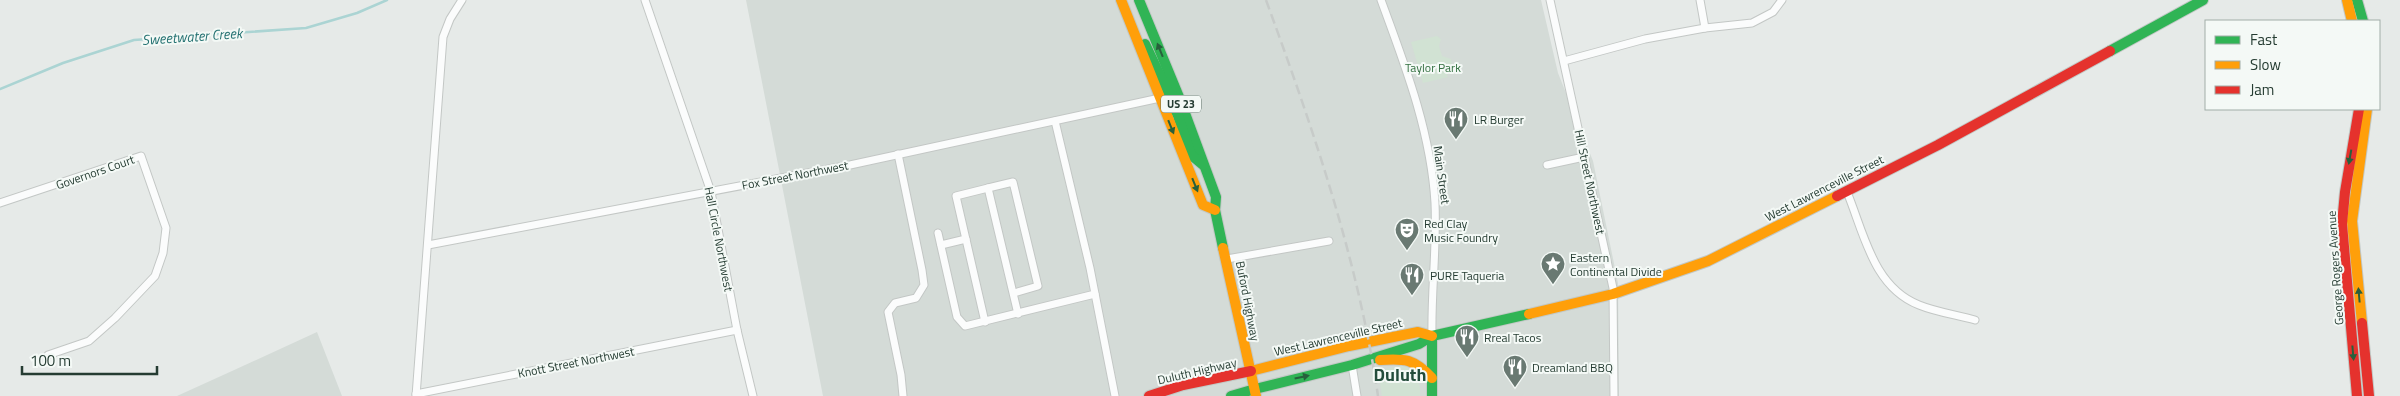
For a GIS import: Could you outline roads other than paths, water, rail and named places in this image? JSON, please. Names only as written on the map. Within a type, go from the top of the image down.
[{"type":"street","points":[[416,395],[444,37],[450,19],[462,0]]},
{"type":"street","name":"Hall Circle Northwest","points":[[645,0],[711,192],[737,330],[752,396]]},
{"type":"street","name":"US 23","points":[[1121,0],[1203,205],[1215,210]]},
{"type":"street","name":"Buford Highway","points":[[1138,0],[1179,98],[1216,197],[1215,210],[1256,392]]},
{"type":"street","name":"Main Street","points":[[1381,0],[1412,84],[1433,191],[1432,396]]},
{"type":"street","name":"Hill Street Northwest","points":[[1550,0],[1613,294],[1614,396]]},
{"type":"street","points":[[1700,0],[1705,28]]},
{"type":"street","points":[[1564,61],[1645,39],[1705,28],[1752,23],[1773,12],[1782,0]]},
{"type":"street","name":"West Lawrenceville Street","points":[[1256,392],[1372,359],[1418,344],[1432,336],[1613,294],[1655,282],[1700,264],[1938,145],[2203,0]]},
{"type":"street","points":[[2347,0],[2352,20]]},
{"type":"street","points":[[2357,0],[2363,20]]},
{"type":"street","points":[[1135,34],[1148,48],[1169,94],[1174,98],[1179,98]]},
{"type":"street","points":[[1160,98],[1177,113],[1191,155],[1204,166]]},
{"type":"street","name":"Fox Street Northwest","points":[[428,245],[711,192],[1160,98]]},
{"type":"street","name":"George Rogers Avenue","points":[[2357,396],[2342,224],[2344,192],[2359,110]]},
{"type":"street","name":"George Rogers Avenue","points":[[2367,110],[2352,221],[2369,396]]},
{"type":"street","points":[[1055,121],[1095,294],[1115,396]]},
{"type":"street","points":[[898,154],[924,285],[916,298],[895,303],[888,312],[901,375],[903,396]]},
{"type":"street","name":"Governors Court","points":[[0,203],[141,156],[166,228],[163,253],[155,276],[115,318],[89,341],[48,355]]},
{"type":"street","points":[[1547,165],[1584,157]]},
{"type":"street","points":[[985,322],[956,196],[1013,182],[1038,286],[1014,293]]},
{"type":"street","points":[[988,188],[1018,314]]},
{"type":"street","points":[[1847,192],[1874,260],[1891,288],[1921,306],[1975,320]]},
{"type":"street","points":[[938,233],[960,323],[965,326],[1095,294]]},
{"type":"street","points":[[941,245],[966,239]]},
{"type":"street","points":[[1227,259],[1329,241]]},
{"type":"street","name":"Knott Street Northwest","points":[[416,395],[737,330]]},
{"type":"street","name":"West Lawrenceville Street","points":[[1251,371],[1303,357],[1418,332],[1432,336]]},
{"type":"street","points":[[1372,359],[1408,358],[1420,366],[1432,378]]},
{"type":"street","points":[[1352,365],[1357,396]]},
{"type":"street","name":"Duluth Highway","points":[[1149,396],[1183,385],[1251,371]]},
{"type":"street","points":[[1231,396],[1256,392]]},
{"type":"waterway","name":"Sweetwater Creek","points":[[0,89],[63,63],[134,40],[306,28],[357,13],[387,0]]},
{"type":"railway","points":[[1266,0],[1301,97],[1332,195],[1359,294],[1378,396]]},
{"type":"place","name":"LR Burger","points":[[1456,140]]},
{"type":"place","name":"Red Clay Music Foundry","points":[[1407,251]]},
{"type":"place","name":"Eastern Continental Divide","points":[[1553,285]]},
{"type":"place","name":"PURE Taqueria","points":[[1412,296]]},
{"type":"place","name":"Rreal Tacos","points":[[1467,358]]},
{"type":"place","name":"Dreamland BBQ","points":[[1515,388]]},
{"type":"district","name":"Duluth","points":[[1400,374]]},
{"type":"park label","name":"Taylor Park","points":[[1433,67]]}]
